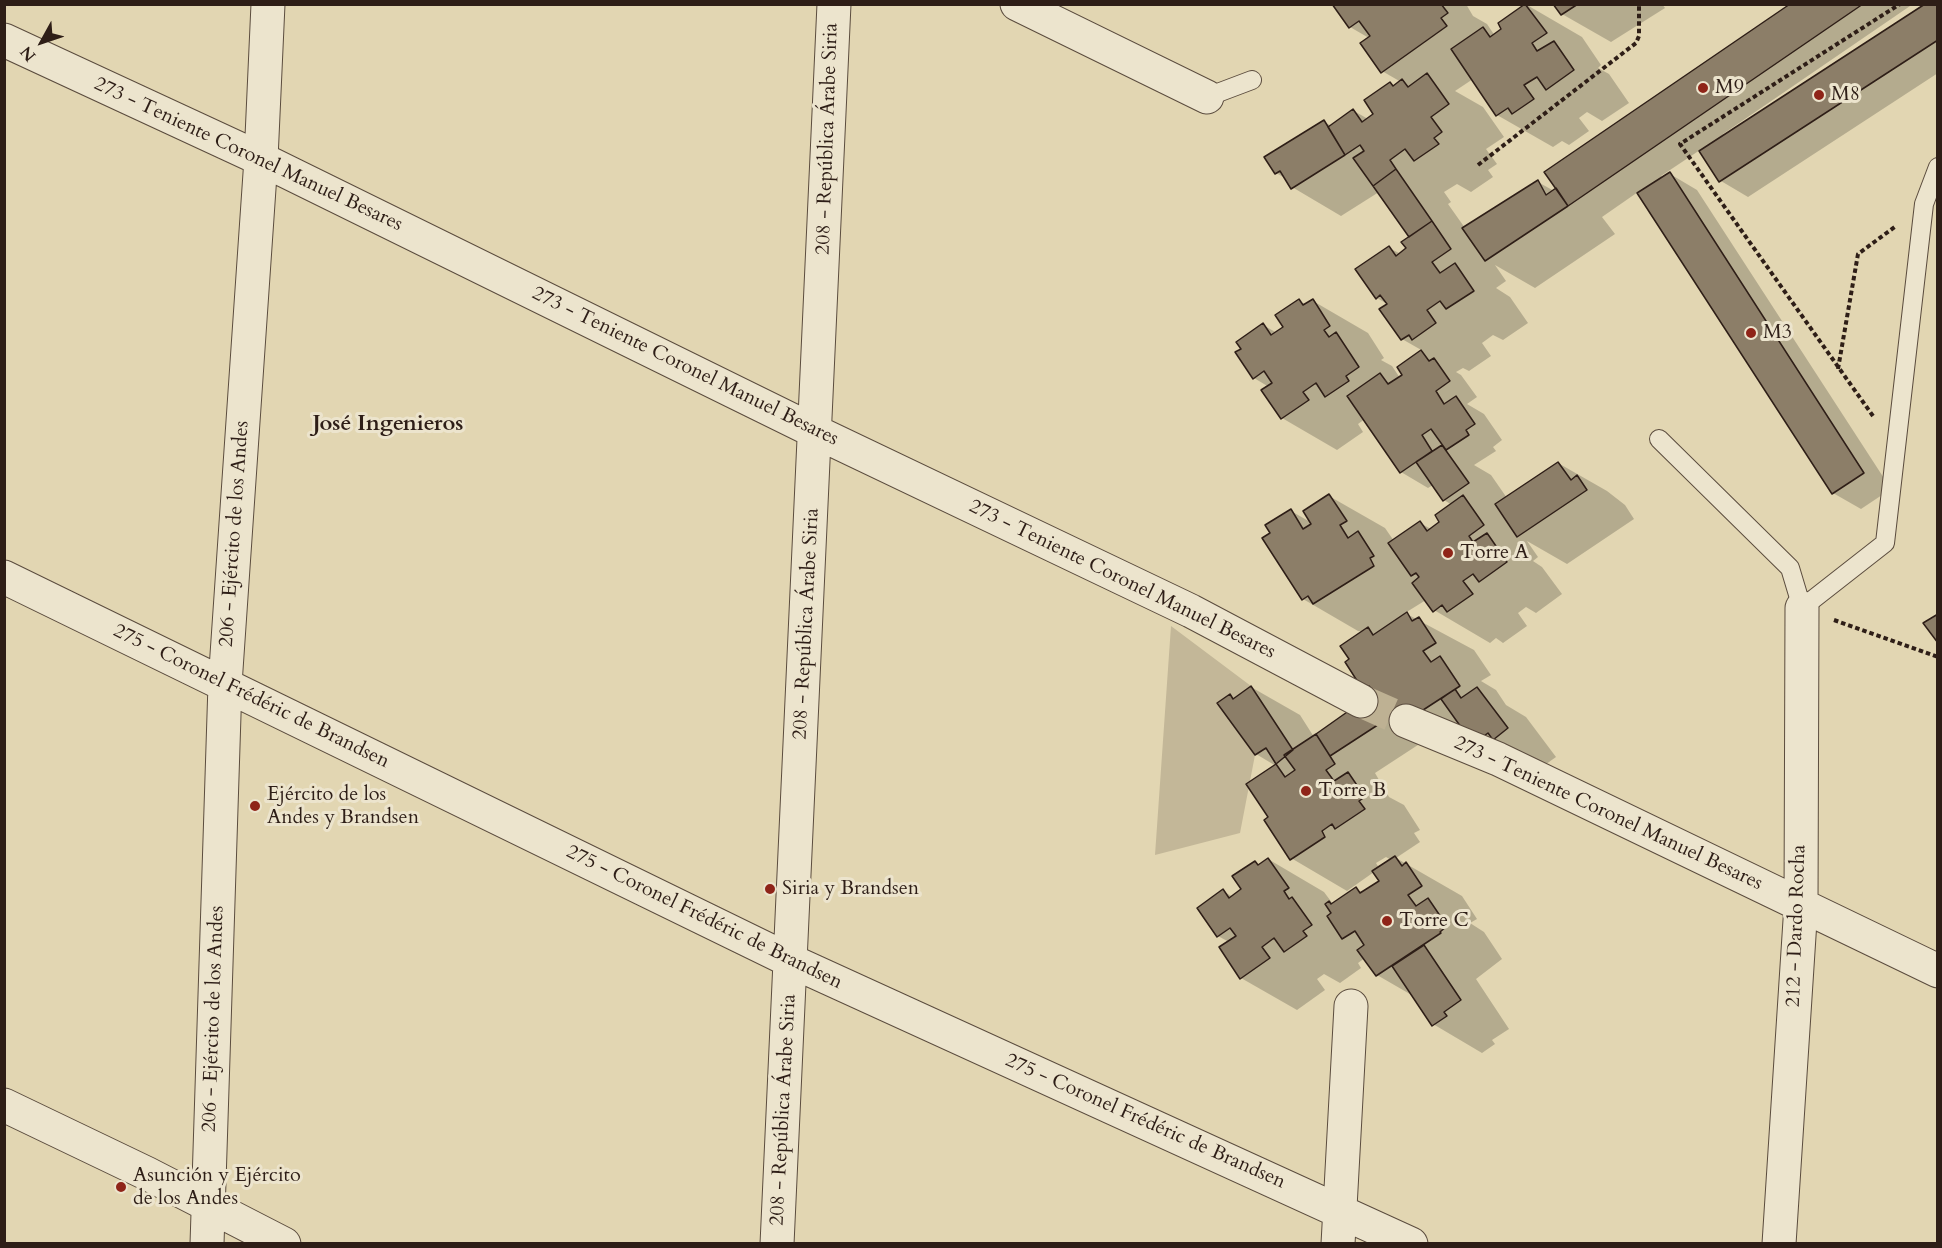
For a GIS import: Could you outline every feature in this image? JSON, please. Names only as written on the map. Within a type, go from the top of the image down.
[{"type":"street","name":"206 - Ejército de los Andes","points":[[207,1244],[225,684],[261,159],[268,4]]},
{"type":"street","name":"208 - República Árabe Siria","points":[[777,1244],[834,4]]},
{"type":"street","points":[[1017,4],[1207,97]]},
{"type":"street","name":"273 - Teniente Coronel Manuel Besares","points":[[4,40],[261,159],[816,432],[1191,611],[1362,701]]},
{"type":"street","name":"275 - Coronel Frédéric de Brandsen","points":[[4,577],[791,961],[1411,1244]]},
{"type":"street","name":"212 - Dardo Rocha","points":[[1779,1244],[1801,905],[1802,608]]},
{"type":"street","name":"273 - Teniente Coronel Manuel Besares","points":[[1406,722],[1498,759],[1938,971]]},
{"type":"street","points":[[1338,1244],[1338,1209],[1351,1006]]},
{"type":"street","points":[[4,1105],[148,1174],[284,1244]]},
{"type":"lane","points":[[1207,97],[1252,80]]},
{"type":"lane","points":[[1659,439],[1790,568],[1802,608],[1885,543],[1924,204],[1938,167]]},
{"type":"path","points":[[1478,165],[1635,44],[1639,36],[1639,4]]},
{"type":"path","points":[[1896,447],[1838,369],[1680,144],[1900,4]]},
{"type":"path","points":[[1838,369],[1858,254],[1924,204]]},
{"type":"path","points":[[1802,608],[1938,657]]},
{"type":"shaded area","points":[[1171,626],[1251,686],[1233,699],[1230,695],[1217,703],[1255,755],[1240,833],[1155,855]]},
{"type":"building","points":[[1332,4],[1441,4],[1448,13],[1441,18],[1447,26],[1381,73],[1360,43],[1370,36],[1359,21],[1349,28]]},
{"type":"building","points":[[1525,4],[1547,33],[1532,43],[1537,51],[1554,41],[1574,70],[1546,90],[1537,77],[1524,85],[1534,99],[1512,114],[1508,108],[1496,116],[1451,49],[1483,27],[1490,37],[1501,29],[1498,23]]},
{"type":"building","points":[[1553,4],[1578,4],[1561,15]]},
{"type":"building","name":"M9","points":[[1790,4],[1863,4],[1568,206],[1544,172]]},
{"type":"building","name":"M8","points":[[1925,4],[1938,4],[1938,40],[1719,182],[1699,151]]},
{"type":"building","points":[[1427,73],[1449,104],[1431,117],[1442,132],[1434,138],[1439,144],[1414,161],[1405,149],[1390,160],[1396,169],[1373,186],[1353,158],[1364,151],[1360,145],[1345,155],[1328,127],[1353,109],[1362,122],[1373,114],[1364,100],[1390,82],[1393,86],[1402,79],[1408,87]]},
{"type":"building","points":[[1324,120],[1345,155],[1291,189],[1280,171],[1275,174],[1264,157]]},
{"type":"building","points":[[1396,169],[1432,221],[1409,237],[1373,186]]},
{"type":"building","name":"M3","points":[[1670,172],[1864,473],[1832,494],[1637,193]]},
{"type":"building","points":[[1538,180],[1546,195],[1556,188],[1568,206],[1485,261],[1462,228]]},
{"type":"building","points":[[1432,221],[1451,249],[1432,262],[1440,273],[1455,263],[1474,291],[1446,309],[1440,301],[1427,310],[1436,323],[1412,340],[1409,335],[1401,340],[1379,309],[1387,304],[1380,295],[1376,299],[1355,269],[1389,246],[1396,256],[1406,248],[1401,242]]},
{"type":"building","points":[[1299,299],[1303,305],[1313,299],[1330,326],[1324,330],[1329,337],[1336,332],[1359,367],[1346,376],[1349,381],[1325,397],[1316,383],[1303,392],[1309,400],[1281,419],[1261,390],[1272,383],[1264,371],[1253,379],[1235,352],[1241,349],[1236,342],[1263,323],[1271,335],[1283,327],[1275,315]]},
{"type":"building","points":[[1421,350],[1429,361],[1434,358],[1450,381],[1436,391],[1444,404],[1456,396],[1475,424],[1466,430],[1469,435],[1446,450],[1431,429],[1422,435],[1432,451],[1400,473],[1347,396],[1380,373],[1388,384],[1402,375],[1397,367]]},
{"type":"building","points":[[1442,445],[1469,483],[1443,501],[1416,462]]},
{"type":"building","points":[[1558,462],[1571,480],[1577,475],[1587,490],[1517,537],[1495,504]]},
{"type":"building","points":[[1329,494],[1347,521],[1340,525],[1348,538],[1358,531],[1374,556],[1370,558],[1374,566],[1313,604],[1308,596],[1302,600],[1262,538],[1270,533],[1265,525],[1291,509],[1303,529],[1311,524],[1303,511]]},
{"type":"building","name":"Torre A","points":[[1463,495],[1484,525],[1469,536],[1473,542],[1487,533],[1507,562],[1479,582],[1473,574],[1463,581],[1473,594],[1447,612],[1442,605],[1433,612],[1412,583],[1419,577],[1416,573],[1411,576],[1388,543],[1420,521],[1427,531],[1439,522],[1435,515]]},
{"type":"building","name":"Torre B","points":[[1407,612],[1412,621],[1419,617],[1436,643],[1423,651],[1431,662],[1440,656],[1460,686],[1397,727],[1369,686],[1363,690],[1345,662],[1349,659],[1340,646],[1368,627],[1373,635]]},
{"type":"building","points":[[1938,614],[1938,643],[1923,623]]},
{"type":"building","points":[[1251,686],[1293,750],[1276,764],[1266,748],[1255,755],[1217,703],[1230,694],[1233,699]]},
{"type":"building","points":[[1477,687],[1508,728],[1493,740],[1488,733],[1473,744],[1441,699],[1455,689],[1461,698]]},
{"type":"building","points":[[1374,693],[1390,717],[1330,756],[1316,734]]},
{"type":"building","name":"Torre B","points":[[1316,734],[1335,764],[1326,770],[1334,781],[1348,772],[1365,797],[1359,801],[1365,809],[1335,829],[1332,824],[1322,831],[1325,837],[1290,860],[1264,820],[1268,817],[1246,784],[1276,764],[1285,777],[1295,770],[1284,755]]},
{"type":"building","name":"Torre C","points":[[1395,856],[1402,866],[1406,862],[1422,886],[1408,895],[1416,906],[1428,898],[1447,926],[1441,933],[1376,976],[1357,950],[1364,945],[1355,931],[1342,939],[1327,916],[1331,913],[1325,904],[1329,901],[1331,904],[1356,887],[1360,893],[1379,881],[1372,871]]},
{"type":"building","points":[[1268,858],[1289,888],[1284,891],[1289,899],[1292,897],[1312,925],[1303,931],[1307,936],[1284,952],[1274,938],[1262,947],[1270,958],[1240,979],[1219,947],[1236,936],[1230,928],[1217,937],[1197,908],[1223,889],[1229,898],[1241,889],[1232,876],[1255,861],[1258,865]]},
{"type":"building","points":[[1424,945],[1461,1000],[1444,1012],[1447,1016],[1432,1026],[1392,966]]},
{"type":"tunnel","points":[[1361,701],[1406,721]]},
{"type":"place","name":"M9","points":[[1703,88]]},
{"type":"place","name":"M8","points":[[1819,95]]},
{"type":"place","name":"M3","points":[[1751,333]]},
{"type":"place","name":"Torre A","points":[[1448,553]]},
{"type":"place","name":"Torre B","points":[[1306,791]]},
{"type":"place","name":"Ejército de los Andes y Brandsen","points":[[255,806]]},
{"type":"place","name":"Siria y Brandsen","points":[[770,889]]},
{"type":"place","name":"Torre C","points":[[1387,921]]},
{"type":"place","name":"Asunción y Ejército de los Andes","points":[[121,1187]]},
{"type":"district","name":"José Ingenieros","points":[[388,425]]}]
